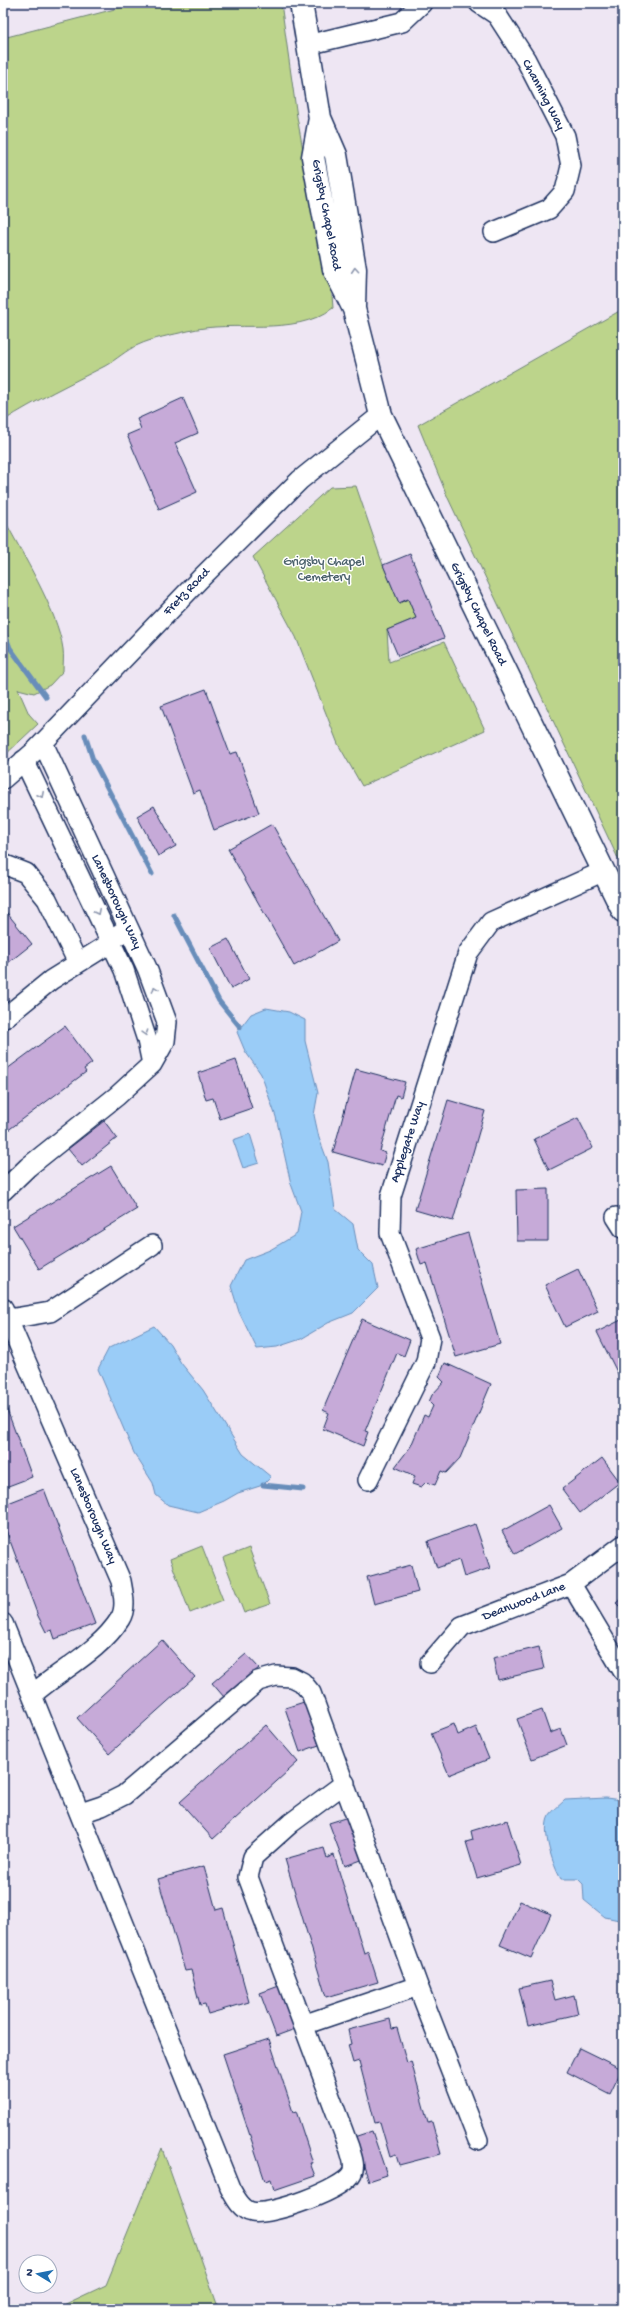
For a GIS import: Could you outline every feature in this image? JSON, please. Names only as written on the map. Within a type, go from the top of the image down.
[{"type":"street","name":"Grigsby Chapel Road","points":[[301,3],[320,118],[336,155],[355,269],[354,308],[381,415],[623,911]]},
{"type":"street","points":[[307,45],[402,22],[422,3]]},
{"type":"street","name":"Channing Way","points":[[479,3],[497,15],[526,60],[565,136],[571,166],[565,191],[550,209],[494,232]]},
{"type":"street","name":"Fretz Road","points":[[3,779],[43,743],[196,582],[300,480],[381,415]]},
{"type":"street","name":"Lanesborough Way","points":[[3,1191],[45,1152],[117,1096],[152,1064],[165,1042],[167,1022],[147,968],[43,743]]},
{"type":"street","name":"Lanesborough Way","points":[[24,760],[112,942],[126,977],[152,1064]]},
{"type":"street","points":[[64,844],[85,835]]},
{"type":"street","points":[[3,864],[26,873],[47,899],[78,963]]},
{"type":"street","name":"Applegate Way","points":[[368,1480],[426,1362],[430,1338],[390,1233],[391,1196],[468,953],[491,922],[604,871]]},
{"type":"street","points":[[3,1019],[51,980],[112,942],[127,927]]},
{"type":"street","points":[[5,1316],[50,1312],[152,1246]]},
{"type":"street","name":"Lanesborough Way","points":[[5,1316],[121,1580],[125,1602],[120,1619],[99,1643],[32,1695]]},
{"type":"street","name":"Deanwood Lane","points":[[430,1663],[462,1626],[571,1584],[623,1545]]},
{"type":"street","points":[[571,1584],[623,1671]]},
{"type":"street","points":[[3,1623],[81,1813],[230,2188],[239,2204],[250,2212],[258,2213],[278,2210],[336,2188],[349,2179],[353,2172],[354,2164],[348,2147],[248,1877],[253,1857],[291,1823],[345,1783]]},
{"type":"street","points":[[81,1813],[102,1806],[124,1795],[258,1681],[276,1676],[292,1677],[302,1682],[311,1693],[418,1986],[478,2140]]},
{"type":"street","points":[[303,2025],[418,1986]]},
{"type":"green space","points":[[138,3],[281,3],[297,117],[325,269],[332,295],[333,308],[317,317],[300,323],[206,328],[150,340],[134,347],[105,366],[15,413],[3,421],[3,38]]},
{"type":"green space","points":[[623,309],[623,869],[448,498],[418,425]]},
{"type":"green space","name":"Grigsby Chapel Cemetery","points":[[356,486],[383,565],[399,603],[408,599],[416,618],[387,630],[389,662],[444,642],[485,730],[362,786],[338,744],[296,637],[253,557],[330,487]]},
{"type":"green space","points":[[3,517],[29,564],[54,617],[63,649],[63,671],[50,685],[34,693],[18,689],[29,714],[38,724],[3,757]]},
{"type":"green space","points":[[202,1546],[223,1600],[190,1613],[170,1559]]},
{"type":"green space","points":[[249,1548],[270,1604],[244,1613],[223,1558]]},
{"type":"green space","points":[[162,2148],[217,2304],[207,2309],[55,2309],[106,2285]]},
{"type":"water","points":[[266,1008],[289,1012],[305,1020],[305,1041],[318,1093],[314,1115],[319,1138],[328,1162],[335,1209],[353,1224],[358,1250],[373,1265],[378,1288],[353,1313],[328,1323],[301,1339],[277,1347],[257,1349],[239,1312],[231,1286],[244,1260],[270,1250],[297,1234],[301,1211],[291,1184],[276,1117],[261,1074],[245,1051],[237,1032],[251,1014]]},
{"type":"water","points":[[250,1134],[259,1163],[243,1168],[233,1140]]},
{"type":"water","points":[[154,1326],[170,1344],[181,1363],[203,1390],[243,1454],[271,1477],[263,1485],[238,1493],[224,1501],[198,1512],[168,1505],[156,1495],[153,1483],[134,1453],[98,1369],[109,1348]]},
{"type":"water","points":[[606,1798],[621,1800],[623,1802],[623,1917],[619,1920],[605,1917],[584,1900],[583,1884],[578,1879],[561,1879],[549,1848],[546,1830],[549,1816],[565,1800]]},
{"type":"building","points":[[183,398],[198,433],[175,443],[197,492],[159,509],[127,435],[141,429],[137,419]]},
{"type":"building","points":[[410,554],[444,638],[398,656],[387,630],[416,618],[408,599],[399,603],[383,565]]},
{"type":"building","points":[[206,689],[230,754],[237,752],[259,813],[214,830],[200,790],[193,793],[161,706]]},
{"type":"building","points":[[154,806],[176,846],[158,856],[137,816]]},
{"type":"building","points":[[272,824],[338,941],[294,966],[228,849]]},
{"type":"building","points":[[3,908],[32,944],[3,967]]},
{"type":"building","points":[[228,939],[249,979],[231,989],[210,948]]},
{"type":"building","points":[[65,1026],[92,1063],[84,1069],[86,1072],[3,1134],[3,1072]]},
{"type":"building","points":[[236,1060],[252,1108],[220,1119],[213,1098],[206,1100],[198,1073]]},
{"type":"building","points":[[356,1069],[405,1082],[401,1097],[396,1095],[380,1151],[386,1153],[382,1166],[333,1152]]},
{"type":"building","points":[[448,1100],[485,1111],[453,1221],[415,1210]]},
{"type":"building","points":[[578,1118],[593,1148],[549,1170],[534,1139]]},
{"type":"building","points":[[104,1121],[117,1138],[82,1166],[68,1149]]},
{"type":"building","points":[[111,1166],[137,1209],[39,1269],[13,1226]]},
{"type":"building","points":[[548,1189],[548,1241],[517,1241],[516,1190]]},
{"type":"building","points":[[468,1233],[500,1344],[456,1357],[427,1263],[421,1265],[416,1249]]},
{"type":"building","points":[[578,1269],[598,1311],[565,1327],[545,1285]]},
{"type":"building","points":[[362,1319],[410,1340],[404,1356],[397,1353],[365,1431],[368,1432],[363,1446],[323,1429],[329,1413],[323,1410]]},
{"type":"building","points":[[623,1319],[623,1379],[621,1380],[597,1332]]},
{"type":"building","points":[[445,1363],[491,1384],[460,1458],[446,1473],[441,1471],[435,1485],[426,1482],[421,1487],[412,1484],[415,1476],[395,1467],[411,1446],[424,1415],[428,1417],[433,1406],[429,1402],[432,1395],[444,1382],[439,1377]]},
{"type":"building","points":[[3,1399],[32,1477],[3,1488]]},
{"type":"building","points":[[602,1458],[620,1482],[580,1513],[562,1489]]},
{"type":"building","points":[[44,1489],[95,1624],[55,1639],[52,1630],[46,1632],[38,1616],[3,1522],[3,1505]]},
{"type":"building","points":[[549,1505],[562,1528],[515,1554],[502,1531]]},
{"type":"building","points":[[475,1524],[490,1568],[464,1577],[459,1560],[437,1568],[428,1541]]},
{"type":"building","points":[[411,1565],[418,1592],[374,1604],[367,1577]]},
{"type":"building","points":[[623,1597],[623,1610],[616,1603]]},
{"type":"building","points":[[162,1640],[195,1677],[109,1754],[77,1718]]},
{"type":"building","points":[[539,1647],[544,1669],[498,1680],[493,1658]]},
{"type":"building","points":[[246,1654],[259,1668],[224,1697],[212,1683]]},
{"type":"building","points":[[304,1702],[319,1745],[300,1752],[285,1708]]},
{"type":"building","points":[[542,1710],[550,1733],[561,1729],[567,1745],[532,1759],[517,1719]]},
{"type":"building","points":[[454,1724],[458,1735],[476,1727],[489,1759],[449,1775],[431,1733]]},
{"type":"building","points":[[266,1725],[298,1762],[213,1839],[180,1802]]},
{"type":"building","points":[[348,1817],[364,1859],[345,1866],[329,1823]]},
{"type":"building","points":[[507,1820],[521,1865],[477,1878],[466,1842],[473,1840],[471,1831]]},
{"type":"building","points":[[324,1848],[327,1858],[334,1855],[364,1953],[368,1951],[378,1982],[326,1997],[285,1859]]},
{"type":"building","points":[[204,1866],[216,1910],[223,1908],[249,2002],[208,2014],[205,2004],[200,2005],[191,1970],[185,1971],[158,1879]]},
{"type":"building","points":[[520,1901],[551,1914],[531,1958],[500,1945]]},
{"type":"building","points":[[550,1981],[555,2000],[574,1995],[578,2014],[528,2026],[519,1988]]},
{"type":"building","points":[[279,1986],[295,2029],[276,2036],[260,1993]]},
{"type":"building","points":[[390,2019],[392,2029],[397,2028],[407,2063],[411,2061],[428,2123],[432,2122],[441,2154],[399,2165],[396,2155],[390,2157],[380,2122],[375,2123],[359,2061],[353,2063],[348,2045],[351,2044],[348,2030]]},
{"type":"building","points":[[269,2039],[293,2112],[296,2111],[313,2163],[310,2163],[315,2176],[274,2190],[271,2179],[265,2181],[223,2054]]},
{"type":"building","points":[[579,2048],[622,2069],[610,2094],[567,2072]]},
{"type":"building","points":[[372,2131],[387,2175],[369,2181],[354,2137]]},
{"type":"waterway","points":[[3,606],[4,631],[10,648],[46,697]]},
{"type":"waterway","points":[[85,735],[93,760],[152,874]]},
{"type":"waterway","points":[[174,915],[219,1001],[240,1027]]},
{"type":"waterway","points":[[263,1485],[303,1489]]}]
